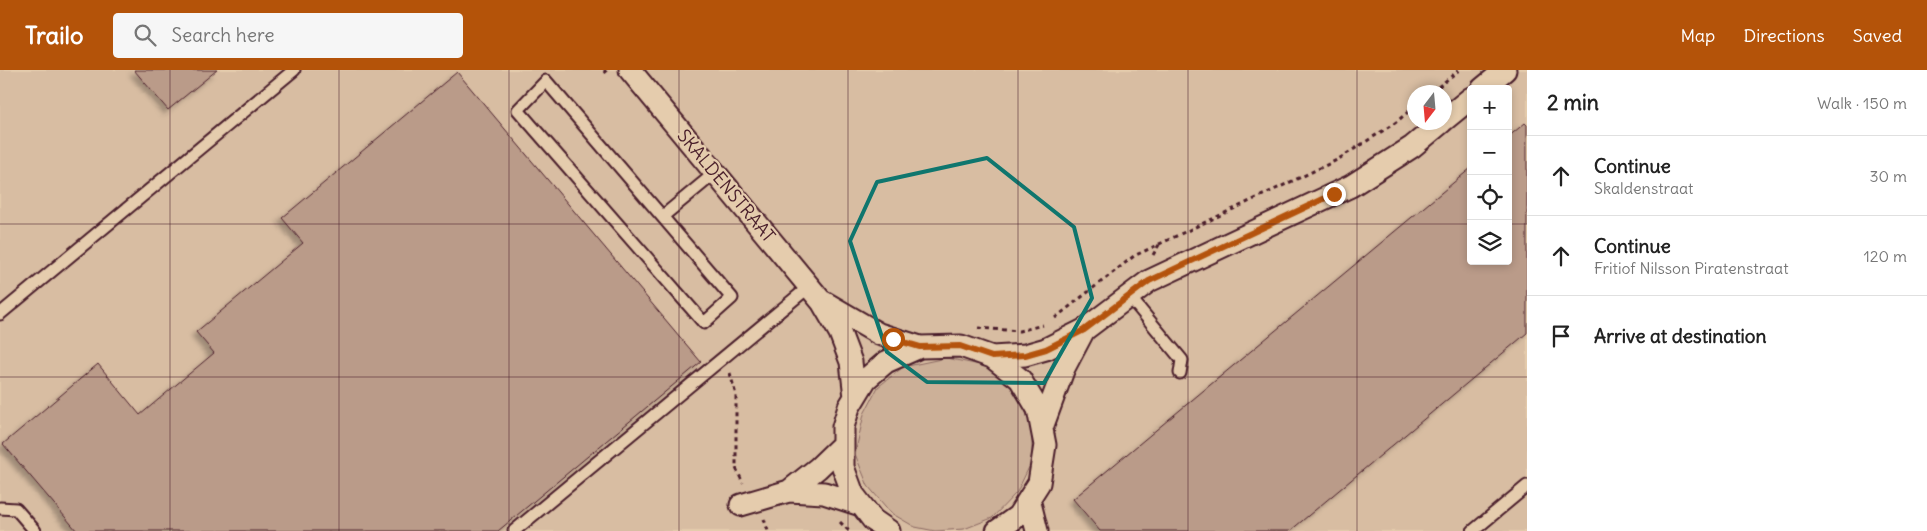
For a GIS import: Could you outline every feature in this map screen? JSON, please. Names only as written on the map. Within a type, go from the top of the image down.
[{"type":"street","name":"SKALDENSTRAAT","points":[[630,70],[816,294],[840,333],[852,362],[855,397]]},
{"type":"street","points":[[1487,85],[1505,70]]},
{"type":"street","points":[[1452,114],[1467,101]]},
{"type":"street","points":[[992,357],[1025,355],[1046,349],[1084,330],[1149,281],[1351,186],[1412,147],[1432,130]]},
{"type":"street","name":"SKALDENSTRAAT","points":[[816,294],[879,334],[920,347],[960,346],[992,357],[1020,379],[1038,409],[1045,445],[1039,483],[1018,516],[997,531]]},
{"type":"street","points":[[1042,428],[1064,368],[1084,330]]},
{"type":"street","name":"SKALDENSTRAAT","points":[[889,531],[873,520],[853,494],[843,468],[843,427],[849,407],[866,379],[886,362],[920,347]]},
{"type":"street","points":[[789,491],[818,468],[843,444]]},
{"type":"street","points":[[746,503],[789,491],[824,493],[861,504]]},
{"type":"street","points":[[1029,499],[1037,531]]},
{"type":"lane","points":[[0,314],[294,70]]},
{"type":"lane","points":[[546,81],[663,216],[732,298],[704,323],[518,110],[546,81]]},
{"type":"lane","points":[[663,216],[715,173]]},
{"type":"lane","points":[[514,531],[725,356],[816,294]]},
{"type":"lane","points":[[1129,296],[1182,360],[1180,373]]},
{"type":"lane","points":[[1473,531],[1527,486]]},
{"type":"lane","points":[[0,508],[16,509],[35,531]]},
{"type":"path","points":[[1441,85],[1459,70]]},
{"type":"path","points":[[973,328],[1019,331],[1048,324],[1134,256],[1337,160],[1395,123],[1407,113]]},
{"type":"path","points":[[725,356],[736,395],[736,468],[746,503]]},
{"type":"path","points":[[824,493],[832,513],[849,531]]},
{"type":"highlighted area","points":[[987,158],[1074,227],[1092,298],[1044,383],[927,382],[887,352],[850,241],[877,182]]},
{"type":"shaded area","points":[[0,70],[1527,70],[1527,531],[0,531]]},
{"type":"shaded area","points":[[946,358],[985,366],[1017,392],[1032,427],[1032,461],[1017,492],[992,518],[964,529],[935,531],[915,527],[891,513],[868,486],[855,454],[864,414],[878,387],[903,367]]},
{"type":"building","points":[[134,70],[217,70],[168,110]]},
{"type":"building","points":[[457,72],[701,362],[498,531],[77,531],[3,444],[98,364],[140,415],[214,353],[196,332],[303,243],[282,218]]},
{"type":"building","points":[[1525,123],[1527,125],[1527,333],[1290,531],[1100,531],[1073,499],[1467,171],[1467,265],[1512,265],[1512,134]]},
{"type":"route","points":[[893,339],[920,347],[960,346],[992,357],[1025,355],[1046,349],[1084,330],[1149,281],[1334,194]]}]
